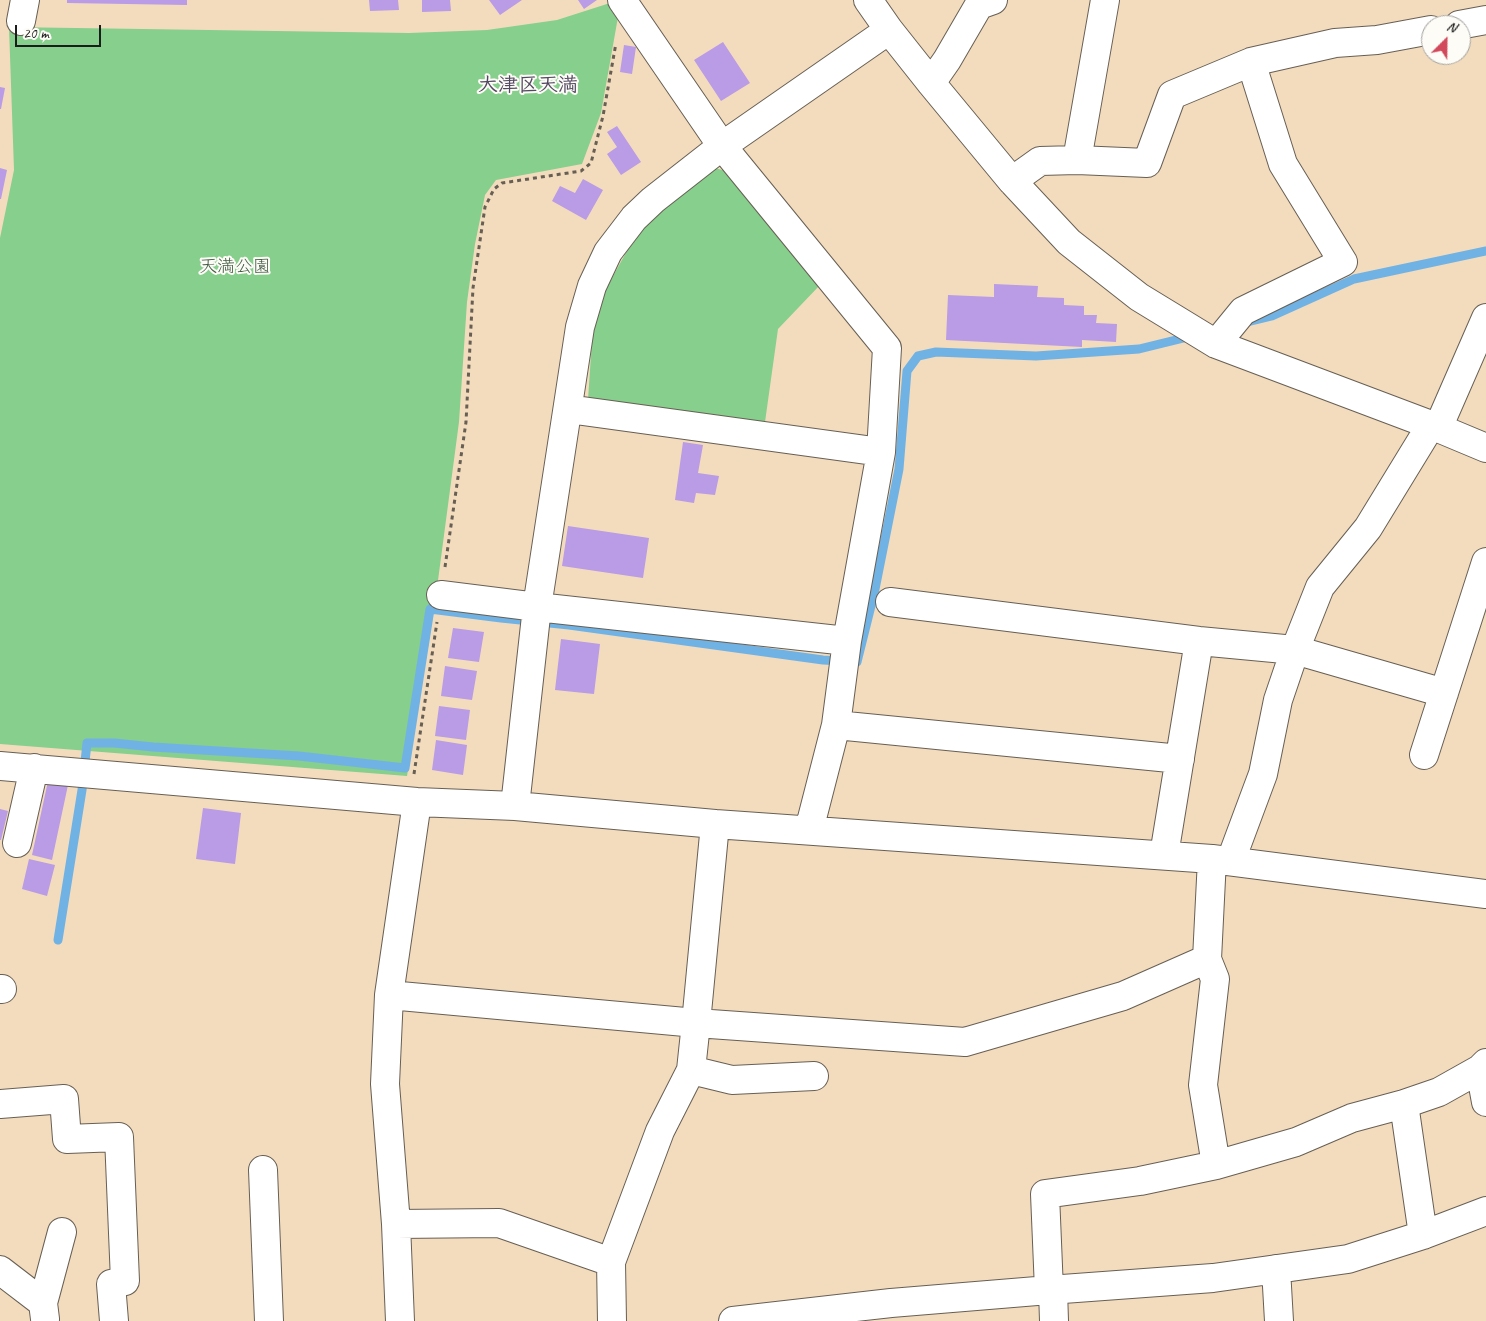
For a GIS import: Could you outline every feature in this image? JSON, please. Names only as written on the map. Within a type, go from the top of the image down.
[{"type":"street","points":[[868,0],[930,83],[1012,181],[1069,242],[1139,297],[1216,344],[1434,426],[1486,448]]},
{"type":"street","points":[[930,83],[947,60],[979,4],[993,0]]},
{"type":"street","points":[[1077,160],[1104,0]]},
{"type":"street","points":[[623,2],[722,146],[886,348],[881,452],[847,640],[836,725],[809,830]]},
{"type":"street","points":[[1471,23],[1486,20]]},
{"type":"street","points":[[516,806],[537,607],[580,327],[592,286],[608,252],[634,218],[653,200],[722,146],[889,30]]},
{"type":"street","points":[[1012,181],[1040,161],[1077,160],[1147,163],[1172,95],[1251,62],[1335,43],[1377,40],[1421,32]]},
{"type":"street","points":[[1216,344],[1243,311],[1343,262],[1283,164],[1251,62]]},
{"type":"street","points":[[1216,1165],[1204,1085],[1215,979],[1207,959],[1222,860],[1263,774],[1278,700],[1320,587],[1368,528],[1434,426],[1486,318]]},
{"type":"street","points":[[568,409],[881,452]]},
{"type":"street","points":[[1424,755],[1486,562]]},
{"type":"street","points":[[441,595],[847,640]]},
{"type":"street","points":[[890,602],[1199,641],[1295,650],[1444,693]]},
{"type":"street","points":[[1164,855],[1199,641]]},
{"type":"street","points":[[836,725],[1180,759]]},
{"type":"street","points":[[0,766],[417,802],[516,806],[715,824],[1164,855],[1222,860],[1486,894]]},
{"type":"street","points":[[17,843],[34,768]]},
{"type":"street","points":[[400,1321],[396,1224],[385,1084],[389,995],[417,802]]},
{"type":"street","points":[[612,1321],[611,1262],[660,1131],[690,1070],[715,824]]},
{"type":"street","points":[[389,995],[696,1023],[965,1042],[1123,996],[1207,959]]},
{"type":"street","points":[[1054,1321],[1045,1194],[1140,1181],[1216,1165],[1296,1142],[1352,1118],[1439,1092],[1483,1066],[1486,1102]]},
{"type":"street","points":[[690,1070],[732,1080],[814,1076]]},
{"type":"street","points":[[0,1104],[64,1098],[67,1138],[119,1137],[125,1281],[110,1284],[114,1321]]},
{"type":"street","points":[[1404,1104],[1423,1235]]},
{"type":"street","points":[[263,1170],[269,1321]]},
{"type":"street","points":[[733,1321],[891,1312],[1051,1290],[1213,1278],[1348,1259],[1423,1235],[1486,1211]]},
{"type":"street","points":[[396,1224],[499,1224],[611,1262]]},
{"type":"street","points":[[44,1312],[62,1232]]},
{"type":"street","points":[[1276,1269],[1279,1321]]},
{"type":"street","points":[[0,1270],[44,1312]]},
{"type":"path","points":[[441,595],[466,422],[474,288],[485,207],[494,189],[502,184],[581,171],[590,163],[603,116],[623,2]]},
{"type":"path","points":[[417,802],[414,775],[437,623]]},
{"type":"green space","name":"天満公園","points":[[610,3],[618,17],[601,113],[582,164],[496,180],[485,195],[475,244],[467,302],[459,422],[435,603],[407,776],[0,744],[0,238],[14,170],[9,27],[409,33],[487,30],[557,20]]},
{"type":"green space","points":[[711,167],[730,172],[820,285],[778,329],[765,422],[608,405],[588,400],[594,310],[637,233]]},
{"type":"building","points":[[67,0],[187,0],[187,5],[67,3]]},
{"type":"building","points":[[369,0],[398,0],[399,10],[370,11]]},
{"type":"building","points":[[422,0],[450,0],[451,11],[422,12]]},
{"type":"building","points":[[489,0],[522,0],[500,15]]},
{"type":"building","points":[[578,0],[597,0],[584,9]]},
{"type":"building","points":[[723,42],[750,83],[721,101],[694,60]]},
{"type":"building","points":[[624,45],[636,47],[632,74],[620,72]]},
{"type":"building","points":[[0,87],[5,88],[1,109],[0,109]]},
{"type":"building","points":[[617,126],[641,162],[621,175],[607,154],[617,147],[607,132]]},
{"type":"building","points":[[0,168],[7,170],[1,199],[0,199]]},
{"type":"building","points":[[583,179],[603,190],[586,220],[552,201],[560,186],[575,193]]},
{"type":"building","points":[[994,284],[1038,286],[1037,297],[1064,298],[1064,305],[1084,306],[1084,315],[1097,315],[1096,323],[1117,324],[1116,342],[1082,340],[1082,347],[946,340],[948,295],[994,297]]},
{"type":"building","points":[[683,442],[703,445],[698,473],[719,476],[715,495],[696,493],[694,503],[675,500]]},
{"type":"building","points":[[568,526],[649,538],[643,578],[562,566]]},
{"type":"building","points":[[453,628],[484,632],[479,662],[448,658]]},
{"type":"building","points":[[561,639],[600,644],[594,694],[555,690]]},
{"type":"building","points":[[445,666],[477,671],[472,700],[441,696]]},
{"type":"building","points":[[439,706],[470,710],[466,740],[435,736]]},
{"type":"building","points":[[436,740],[467,745],[463,775],[432,770]]},
{"type":"building","points":[[48,781],[68,785],[52,860],[32,855]]},
{"type":"building","points":[[203,808],[241,813],[235,864],[196,859]]},
{"type":"building","points":[[0,809],[8,811],[1,840],[0,840]]},
{"type":"building","points":[[29,859],[55,865],[47,896],[22,889]]},
{"type":"waterway","points":[[1243,323],[1272,316],[1354,279],[1486,251]]},
{"type":"waterway","points":[[854,662],[857,662],[874,594],[899,469],[907,371],[918,356],[936,352],[1036,356],[1139,349],[1192,336]]},
{"type":"waterway","points":[[58,940],[82,790],[87,743],[114,743],[299,756],[405,768],[430,609],[569,625],[841,661]]},
{"type":"district","name":"大津区天満","points":[[528,86]]}]
